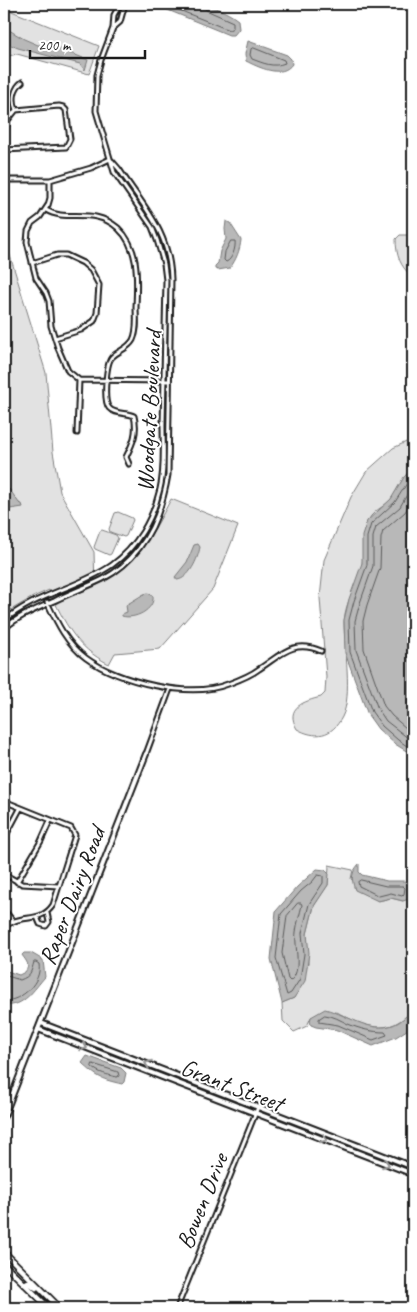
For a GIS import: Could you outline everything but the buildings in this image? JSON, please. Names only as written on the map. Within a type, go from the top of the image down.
[{"type":"main road","points":[[4,1252],[53,1302]]},
{"type":"main road","points":[[4,1264],[50,1308]]},
{"type":"main road","points":[[24,1284],[28,1282],[60,1308]]},
{"type":"street","name":"Woodgate Boulevard","points":[[4,621],[19,610],[95,575],[125,554],[143,531],[153,512],[160,489],[164,407],[165,269],[161,251],[152,227],[114,172],[96,111],[97,75],[113,28],[114,15],[120,4]]},
{"type":"street","name":"Woodgate Boulevard","points":[[113,28],[120,22],[125,4]]},
{"type":"street","points":[[16,110],[14,104],[16,86],[22,82]]},
{"type":"street","points":[[4,137],[8,120],[16,110],[63,107],[66,110],[70,139],[66,147],[4,150]]},
{"type":"street","name":"Woodgate Boulevard","points":[[4,629],[10,623],[104,578],[131,557],[143,544],[151,531],[162,504],[168,475],[171,268],[158,225],[110,158]]},
{"type":"street","points":[[4,180],[50,180],[91,168],[110,158]]},
{"type":"street","points":[[50,180],[50,198],[46,210],[32,223],[28,230],[27,242],[36,278],[49,301],[51,326],[68,371],[79,380],[169,382]]},
{"type":"street","points":[[130,195],[135,191]]},
{"type":"street","points":[[46,210],[53,214],[82,214],[104,219],[119,229],[131,248],[136,263],[134,336],[126,349],[111,358],[108,363],[107,380],[107,402],[109,408],[114,412],[134,416],[136,433],[134,443],[126,457],[129,464]]},
{"type":"street","points":[[32,263],[57,255],[74,257],[92,270],[99,285],[97,313],[94,321],[82,330],[55,338]]},
{"type":"street","points":[[164,264],[170,263]]},
{"type":"street","points":[[165,269],[171,268]]},
{"type":"street","points":[[77,433],[79,380]]},
{"type":"street","points":[[164,402],[169,402]]},
{"type":"street","points":[[164,407],[169,407]]},
{"type":"street","points":[[162,472],[168,469]]},
{"type":"street","points":[[162,472],[168,475]]},
{"type":"street","points":[[45,597],[62,632],[85,658],[112,673],[170,689],[210,689],[228,684],[248,677],[289,648],[310,647],[321,651]]},
{"type":"street","name":"Raper Dairy Road","points":[[4,1116],[170,689]]},
{"type":"street","points":[[4,801],[71,828],[75,835],[53,905],[47,913],[37,917],[13,921],[4,928]]},
{"type":"street","points":[[4,839],[21,809]]},
{"type":"street","points":[[17,882],[41,841],[50,821]]},
{"type":"street","points":[[4,874],[17,882],[59,886]]},
{"type":"street","points":[[4,910],[13,921]]},
{"type":"street","points":[[37,917],[40,924],[46,926],[49,922],[47,913]]},
{"type":"street","name":"Grant Street","points":[[41,1023],[413,1167]]},
{"type":"street","name":"Grant Street","points":[[38,1030],[413,1174]]},
{"type":"street","points":[[211,1089],[212,1096]]},
{"type":"street","points":[[212,1096],[216,1091]]},
{"type":"street","name":"Bowen Drive","points":[[177,1308],[258,1107]]},
{"type":"street","points":[[300,1130],[303,1124]]},
{"type":"street","points":[[309,1134],[312,1128]]},
{"type":"street","points":[[358,1153],[361,1146]]},
{"type":"street","points":[[401,1170],[404,1163]]},
{"type":"shaded area","points":[[4,8],[99,46],[89,74],[17,54],[4,57]]},
{"type":"shaded area","points":[[400,235],[413,235],[413,277],[402,265],[398,255],[396,239]]},
{"type":"shaded area","points":[[4,236],[46,373],[53,452],[60,492],[94,552],[95,586],[121,569],[141,549],[171,499],[238,526],[213,589],[160,649],[115,653],[109,664],[79,642],[60,613],[49,590],[4,614]]},
{"type":"shaded area","points":[[413,439],[413,468],[406,475],[389,501],[371,516],[365,528],[362,564],[349,600],[344,622],[347,697],[342,717],[338,724],[328,732],[317,735],[304,732],[297,729],[293,715],[295,710],[303,703],[321,697],[325,693],[326,677],[320,598],[324,560],[351,497],[366,472],[393,448]]},
{"type":"shaded area","points":[[118,512],[133,520],[124,537],[110,532],[109,529],[115,513]]},
{"type":"shaded area","points":[[102,530],[116,535],[118,538],[109,555],[94,547]]},
{"type":"shaded area","points":[[329,865],[353,870],[351,879],[378,901],[391,898],[403,901],[410,886],[413,885],[413,1009],[398,1022],[391,1025],[375,1027],[337,1012],[311,1017],[307,1026],[294,1032],[283,1021],[282,1003],[294,998],[308,963],[307,934],[314,906],[328,885]]},
{"type":"water","points":[[153,4],[197,4],[208,6],[218,9],[238,20],[239,29],[234,35],[229,35]]},
{"type":"water","points":[[4,27],[38,45],[53,46],[88,60],[85,70],[80,64],[18,48],[4,42]]},
{"type":"water","points":[[248,41],[287,55],[291,59],[292,64],[282,71],[276,71],[263,69],[246,61],[245,54]]},
{"type":"water","points":[[226,221],[230,223],[241,240],[237,255],[230,268],[218,270],[215,269],[215,266],[218,263],[220,251],[226,239]]},
{"type":"water","points":[[413,468],[413,755],[395,744],[378,729],[368,715],[345,653],[344,620],[349,599],[362,563],[362,536],[367,521],[391,499],[404,477]]},
{"type":"water","points":[[4,486],[10,490],[23,507],[10,509],[4,514]]},
{"type":"water","points":[[198,544],[200,547],[199,552],[192,568],[185,576],[177,580],[175,577],[187,562],[194,545]]},
{"type":"water","points":[[148,593],[153,596],[153,601],[147,610],[132,617],[122,616],[122,614],[127,612],[126,605]]},
{"type":"water","points":[[359,864],[359,872],[362,875],[387,881],[404,881],[413,884],[410,886],[409,899],[403,901],[391,898],[378,901],[355,890],[352,876]]},
{"type":"water","points":[[317,869],[325,870],[329,874],[328,885],[314,906],[307,934],[309,953],[305,981],[294,998],[282,1003],[271,959],[276,911],[297,887]]},
{"type":"water","points":[[24,953],[31,953],[43,960],[45,977],[23,1001],[17,1004],[4,1005],[4,970],[19,975],[25,972],[28,965],[22,955]]},
{"type":"water","points":[[325,1009],[371,1026],[380,1027],[390,1026],[399,1022],[413,1009],[413,1026],[396,1037],[373,1046],[337,1030],[311,1025],[311,1017]]},
{"type":"water","points":[[87,1056],[121,1068],[126,1073],[124,1082],[122,1084],[96,1075],[82,1063]]}]
